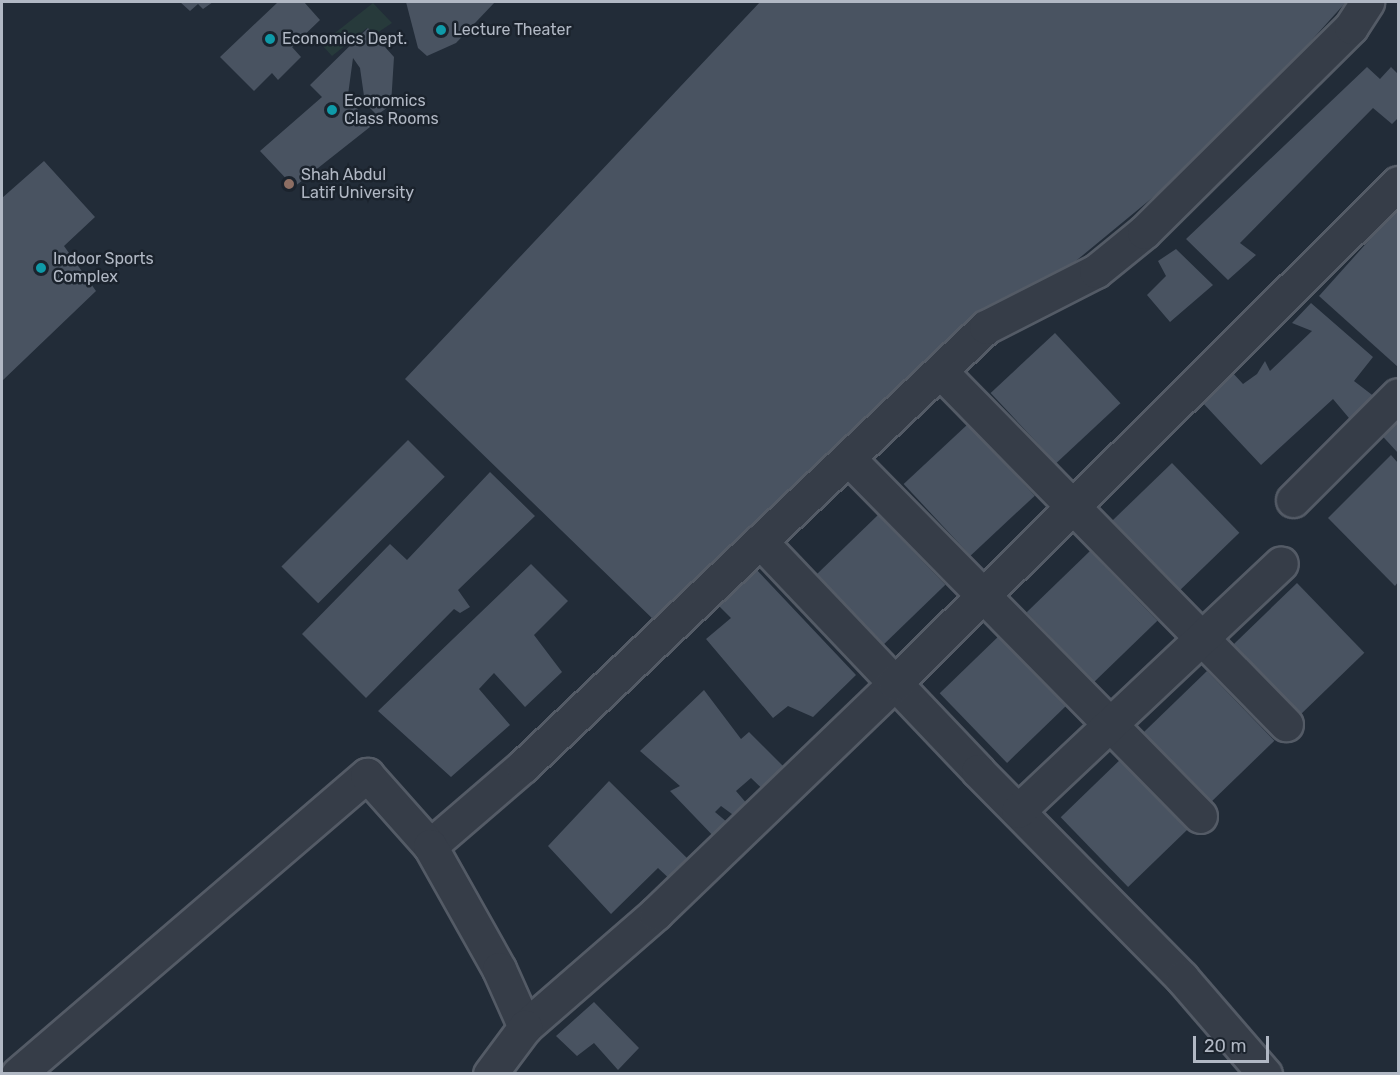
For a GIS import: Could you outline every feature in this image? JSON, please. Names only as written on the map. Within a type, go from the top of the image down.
[{"type":"street","points":[[430,846],[523,766],[986,327],[1096,271],[1144,232],[1351,27],[1367,2]]},
{"type":"street","points":[[490,1074],[525,1027],[656,913],[895,683],[1398,183]]},
{"type":"street","points":[[941,372],[1286,724]]},
{"type":"street","points":[[1293,501],[1398,394]]},
{"type":"street","points":[[848,458],[1200,816]]},
{"type":"street","points":[[760,541],[1018,811],[1182,978],[1265,1074]]},
{"type":"street","points":[[1018,811],[1281,563]]},
{"type":"street","points":[[18,1074],[367,775],[430,846],[499,969],[525,1027]]},
{"type":"shaded area","points":[[373,3],[392,23],[374,35],[367,28],[332,56],[321,44]]},
{"type":"building","points":[[180,2],[213,2],[203,9],[198,4],[190,11]]},
{"type":"building","name":"Economics Dept.","points":[[278,2],[304,2],[320,20],[292,47],[301,57],[278,80],[272,73],[254,91],[220,57]]},
{"type":"building","name":"Lecture Theater","points":[[406,2],[495,2],[456,43],[427,56],[418,48]]},
{"type":"building","points":[[760,2],[1346,2],[1220,142],[1060,274],[656,622],[405,379]]},
{"type":"building","name":"Economics Class Rooms","points":[[368,28],[394,57],[391,105],[377,115],[365,103],[360,68],[353,58],[348,95],[370,127],[294,187],[260,151],[322,97],[310,85]]},
{"type":"building","points":[[1367,67],[1380,79],[1391,67],[1398,74],[1398,118],[1392,124],[1373,108],[1240,243],[1256,255],[1228,280],[1186,239]]},
{"type":"building","name":"Indoor Sports Complex","points":[[44,161],[95,217],[64,246],[96,291],[2,381],[2,198]]},
{"type":"building","points":[[1398,208],[1398,367],[1319,296]]},
{"type":"building","points":[[1176,249],[1213,285],[1170,322],[1147,295],[1166,276],[1158,261]]},
{"type":"building","points":[[1311,303],[1373,357],[1354,381],[1380,401],[1354,424],[1333,399],[1261,465],[1202,402],[1231,371],[1243,384],[1257,374],[1265,361],[1270,371],[1312,331],[1292,323]]},
{"type":"building","points":[[1055,333],[1120,403],[1056,463],[991,393]]},
{"type":"building","points":[[1398,405],[1398,453],[1375,428]]},
{"type":"building","points":[[968,424],[1035,496],[970,556],[904,484]]},
{"type":"building","points":[[408,440],[445,477],[318,603],[281,567]]},
{"type":"building","points":[[1391,455],[1398,463],[1398,582],[1395,586],[1328,518]]},
{"type":"building","points":[[1172,463],[1239,533],[1177,593],[1109,523]]},
{"type":"building","points":[[490,472],[535,516],[458,590],[470,607],[460,613],[454,609],[366,698],[302,634],[390,544],[407,560]]},
{"type":"building","points":[[878,515],[945,585],[882,646],[815,576]]},
{"type":"building","points":[[1090,551],[1157,621],[1094,682],[1027,612]]},
{"type":"building","points":[[531,564],[568,601],[534,635],[562,672],[525,707],[494,673],[479,689],[510,725],[451,777],[378,711]]},
{"type":"building","points":[[754,567],[856,675],[813,717],[788,706],[773,718],[706,639],[731,618],[716,603]]},
{"type":"building","points":[[1297,583],[1364,653],[1301,714],[1234,644]]},
{"type":"building","points":[[1003,632],[1070,702],[1007,763],[940,693]]},
{"type":"building","points":[[1207,671],[1274,741],[1211,802],[1144,732]]},
{"type":"building","points":[[704,690],[741,739],[749,732],[795,778],[773,799],[751,778],[736,791],[748,805],[736,817],[721,806],[715,812],[734,828],[719,842],[670,791],[680,786],[640,751]]},
{"type":"building","points":[[1124,756],[1191,826],[1128,887],[1061,817]]},
{"type":"building","points":[[609,781],[693,864],[675,884],[658,868],[611,914],[548,846]]},
{"type":"building","points":[[594,1002],[639,1048],[618,1070],[594,1043],[577,1056],[556,1036]]},
{"type":"place","name":"Lecture Theater","points":[[441,30]]},
{"type":"place","name":"Economics Dept.","points":[[270,39]]},
{"type":"place","name":"Economics Class Rooms","points":[[332,110]]},
{"type":"place","name":"Shah Abdul Latif University","points":[[289,184]]},
{"type":"place","name":"Indoor Sports Complex","points":[[41,268]]}]
